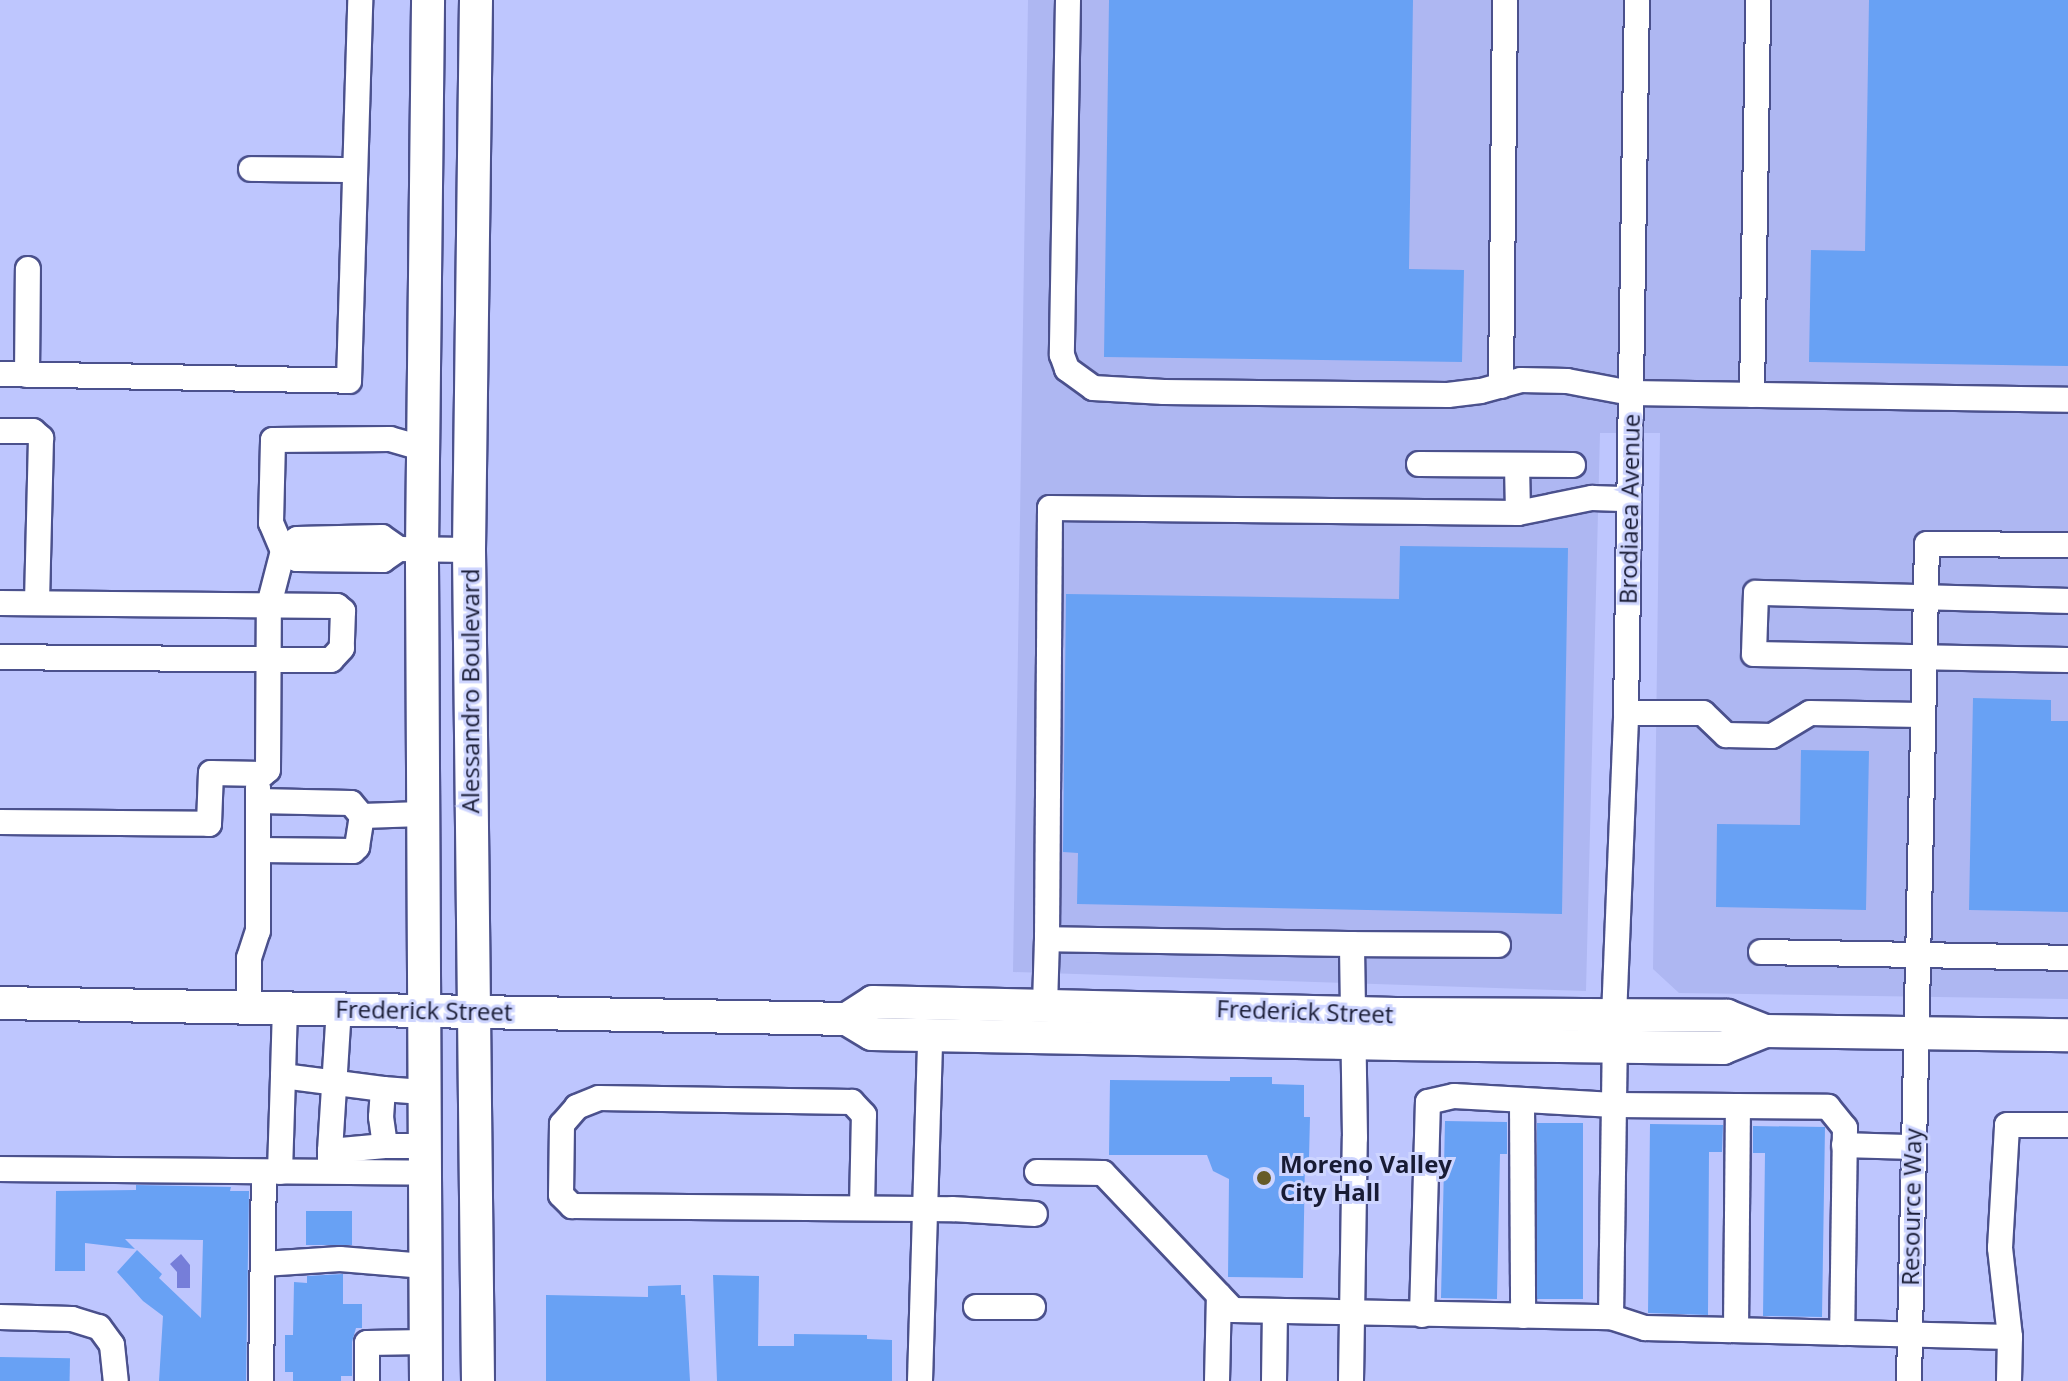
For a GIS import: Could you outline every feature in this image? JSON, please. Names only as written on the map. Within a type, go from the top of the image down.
[{"type":"main road","name":"Alessandro Boulevard","points":[[426,1381],[422,814],[410,550],[424,449],[428,0]]},
{"type":"main road","name":"Alessandro Boulevard","points":[[476,0],[469,550],[478,1381]]},
{"type":"main road","name":"Frederick Street","points":[[847,1019],[873,1002],[1134,1007],[1352,1027]]},
{"type":"main road","name":"Frederick Street","points":[[0,1003],[847,1019],[872,1034],[930,1036],[1352,1027],[1614,1032],[1723,1048],[1765,1031],[2068,1035]]},
{"type":"main road","points":[[930,1036],[947,1021],[1107,1021],[1125,1016],[1134,1007]]},
{"type":"street","points":[[0,374],[349,381],[360,0]]},
{"type":"street","points":[[1068,0],[1062,355],[1067,369],[1076,379],[1093,388],[1164,392],[1387,391],[1448,395],[1521,380],[1567,381],[1631,393],[2068,400]]},
{"type":"street","points":[[1501,386],[1505,0]]},
{"type":"street","name":"Brodiaea Avenue","points":[[1611,1317],[1614,1032],[1626,713],[1637,0]]},
{"type":"street","points":[[1752,395],[1758,0]]},
{"type":"street","points":[[251,169],[355,170]]},
{"type":"street","points":[[27,375],[28,269]]},
{"type":"street","points":[[0,431],[33,431],[41,438],[37,603]]},
{"type":"street","points":[[424,449],[390,439],[273,440],[271,523],[283,551],[297,559],[383,560],[410,550],[469,550]]},
{"type":"street","points":[[1419,464],[1573,465]]},
{"type":"street","points":[[1517,465],[1518,513]]},
{"type":"street","points":[[1045,1006],[1050,508],[1518,513],[1592,498],[1629,499]]},
{"type":"street","name":"Resource Way","points":[[1909,1381],[1923,599],[1927,544],[2068,545]]},
{"type":"street","points":[[0,822],[204,826],[212,818],[211,773],[259,774],[268,770],[269,605],[283,551]]},
{"type":"street","points":[[2068,601],[1756,593],[1754,654],[2068,660]]},
{"type":"street","points":[[0,603],[337,606],[343,611],[342,648],[331,660],[0,657]]},
{"type":"street","points":[[1626,713],[1703,713],[1726,735],[1772,736],[1810,713],[1921,715]]},
{"type":"street","points":[[249,1007],[249,958],[258,931],[259,774]]},
{"type":"street","points":[[258,801],[351,803],[362,816],[357,847],[353,851],[258,850]]},
{"type":"street","points":[[362,816],[422,814]]},
{"type":"street","points":[[1047,939],[1498,945]]},
{"type":"street","points":[[1351,1381],[1355,1138],[1352,944]]},
{"type":"street","points":[[1761,952],[2068,958]]},
{"type":"street","points":[[261,1381],[263,1264],[283,1076],[285,1007]]},
{"type":"street","points":[[330,1162],[339,1008]]},
{"type":"street","points":[[920,1381],[930,1036]]},
{"type":"street","points":[[283,1076],[423,1092]]},
{"type":"street","points":[[383,1089],[385,1146]]},
{"type":"street","points":[[1422,1315],[1428,1102],[1454,1096],[1614,1105],[1828,1107],[1845,1128],[1842,1333]]},
{"type":"street","points":[[862,1208],[864,1115],[852,1102],[599,1098],[577,1107],[562,1124],[561,1195],[572,1206],[923,1209],[1035,1214]]},
{"type":"street","points":[[1522,1100],[1523,1316]]},
{"type":"street","points":[[1736,1330],[1738,1106]]},
{"type":"street","points":[[2009,1381],[2010,1337],[2000,1248],[2007,1125],[2068,1125]]},
{"type":"street","points":[[1844,1145],[1912,1147]]},
{"type":"street","points":[[0,1169],[272,1172],[330,1162],[385,1146],[424,1159]]},
{"type":"street","points":[[330,1162],[424,1159]]},
{"type":"street","points":[[1037,1172],[1103,1173],[1233,1310],[1611,1317],[1645,1328],[2010,1337]]},
{"type":"street","points":[[263,1264],[340,1259],[425,1266]]},
{"type":"street","points":[[1217,1381],[1219,1295]]},
{"type":"street","points":[[976,1307],[1033,1307]]},
{"type":"street","points":[[1274,1381],[1275,1311]]},
{"type":"street","points":[[0,1317],[72,1319],[102,1330],[112,1345],[116,1381]]},
{"type":"street","points":[[367,1381],[367,1343],[426,1342]]},
{"type":"shaded area","points":[[1028,0],[2068,0],[2068,999],[1679,993],[1653,969],[1660,433],[1600,433],[1586,991],[1013,972]]},
{"type":"shaded area","points":[[181,1254],[190,1265],[190,1288],[177,1288],[177,1272],[170,1264]]},
{"type":"building","points":[[1109,0],[1413,0],[1409,269],[1464,270],[1462,362],[1104,357]]},
{"type":"building","points":[[1869,0],[2068,0],[2068,366],[1809,362],[1811,250],[1865,251]]},
{"type":"building","points":[[1400,546],[1568,548],[1562,914],[1077,904],[1078,853],[1063,852],[1066,594],[1399,599]]},
{"type":"building","points":[[1973,698],[2051,700],[2051,721],[2068,721],[2068,912],[1969,910]]},
{"type":"building","points":[[1801,750],[1869,751],[1866,910],[1716,907],[1717,824],[1800,825]]},
{"type":"building","name":"Moreno Valley City Hall","points":[[1230,1077],[1272,1077],[1272,1084],[1304,1085],[1304,1117],[1310,1117],[1309,1158],[1305,1158],[1303,1278],[1228,1277],[1229,1179],[1213,1171],[1207,1155],[1109,1155],[1110,1080],[1230,1081]]},
{"type":"building","points":[[1445,1121],[1507,1122],[1507,1154],[1500,1154],[1497,1299],[1441,1298]]},
{"type":"building","points":[[1537,1123],[1583,1123],[1583,1299],[1537,1299]]},
{"type":"building","points":[[1650,1124],[1723,1125],[1722,1152],[1709,1152],[1708,1315],[1648,1313]]},
{"type":"building","points":[[1753,1126],[1825,1127],[1822,1317],[1763,1316],[1765,1153],[1753,1153]]},
{"type":"building","points":[[136,1185],[231,1187],[230,1191],[249,1191],[246,1381],[159,1381],[163,1316],[143,1301],[117,1272],[137,1250],[162,1274],[159,1278],[201,1318],[203,1240],[125,1239],[135,1249],[85,1243],[85,1271],[55,1271],[56,1191],[136,1190]]},
{"type":"building","points":[[306,1211],[352,1211],[352,1245],[306,1245]]},
{"type":"building","points":[[343,1274],[343,1304],[362,1304],[362,1328],[356,1328],[352,1342],[352,1376],[341,1376],[341,1381],[293,1381],[293,1372],[285,1372],[285,1335],[293,1335],[294,1282],[307,1283],[307,1276]]},
{"type":"building","points":[[713,1275],[759,1276],[758,1346],[794,1346],[794,1334],[867,1335],[867,1339],[892,1340],[892,1381],[717,1381]]},
{"type":"building","points":[[681,1285],[681,1295],[685,1295],[690,1381],[546,1381],[546,1295],[648,1297],[648,1286]]},
{"type":"building","points":[[0,1357],[70,1358],[70,1381],[0,1381]]},
{"type":"place","name":"Moreno Valley City Hall","points":[[1264,1178]]}]
